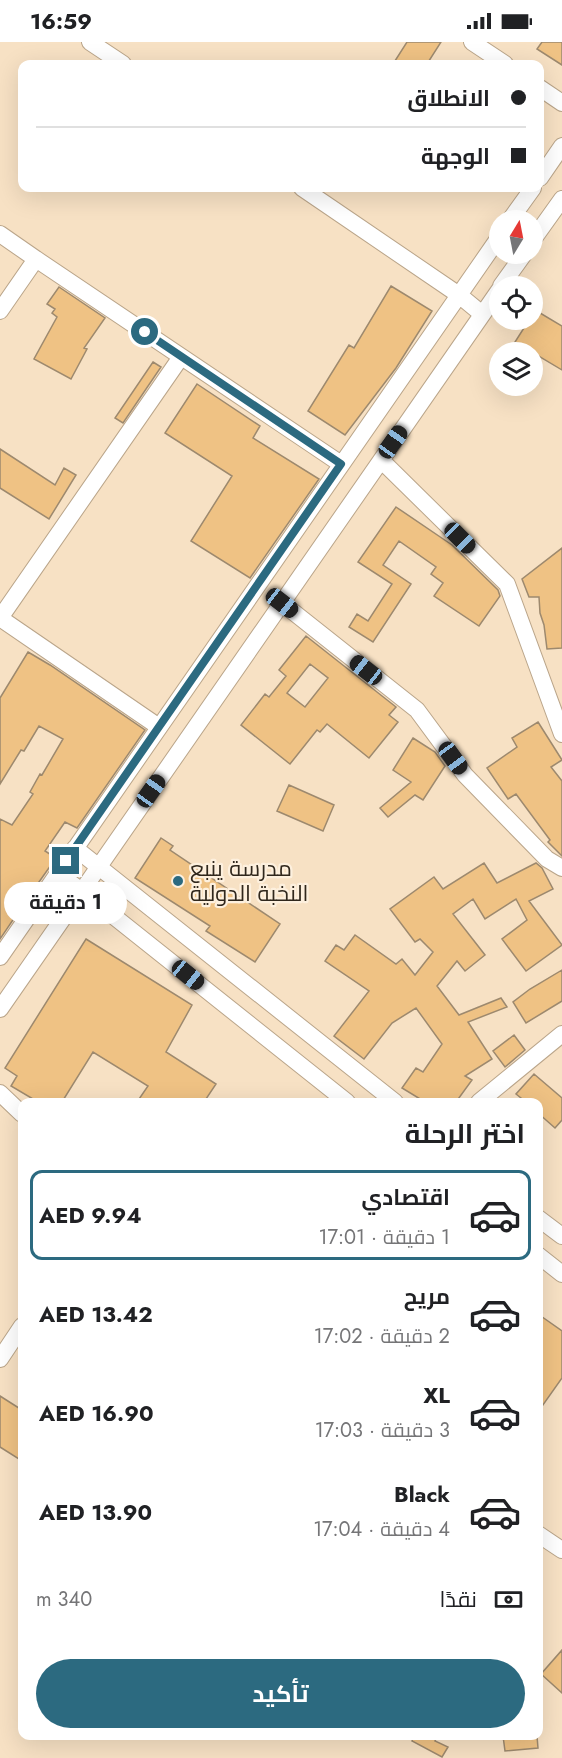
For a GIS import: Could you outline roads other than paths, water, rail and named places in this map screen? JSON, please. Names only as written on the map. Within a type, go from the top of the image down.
[{"type":"street","points":[[90,42],[117,60]]},
{"type":"street","points":[[472,42],[499,60]]},
{"type":"street","points":[[544,91],[562,103]]},
{"type":"street","points":[[544,172],[562,146]]},
{"type":"street","points":[[308,192],[459,295],[482,314]]},
{"type":"street","points":[[517,210],[530,192]]},
{"type":"street","points":[[543,226],[562,199]]},
{"type":"street","points":[[0,234],[341,464]]},
{"type":"street","points":[[0,957],[489,252]]},
{"type":"street","points":[[0,311],[36,259]]},
{"type":"street","points":[[0,1009],[489,304]]},
{"type":"street","points":[[159,727],[0,618],[181,357]]},
{"type":"street","points":[[381,460],[507,584],[562,734]]},
{"type":"street","points":[[282,603],[417,710],[465,775],[547,859],[562,868]]},
{"type":"street","points":[[75,848],[390,1098]]},
{"type":"street","points":[[58,874],[342,1098]]},
{"type":"street","points":[[484,1098],[562,1034]]},
{"type":"street","points":[[0,1093],[18,1110]]},
{"type":"street","points":[[543,1222],[562,1236]]},
{"type":"street","points":[[543,1259],[562,1274]]},
{"type":"street","points":[[0,1359],[18,1332]]},
{"type":"street","points":[[543,1537],[562,1550]]},
{"type":"place","name":"مدرسة ينبع النخبة الدولية","points":[[178,881]]}]
